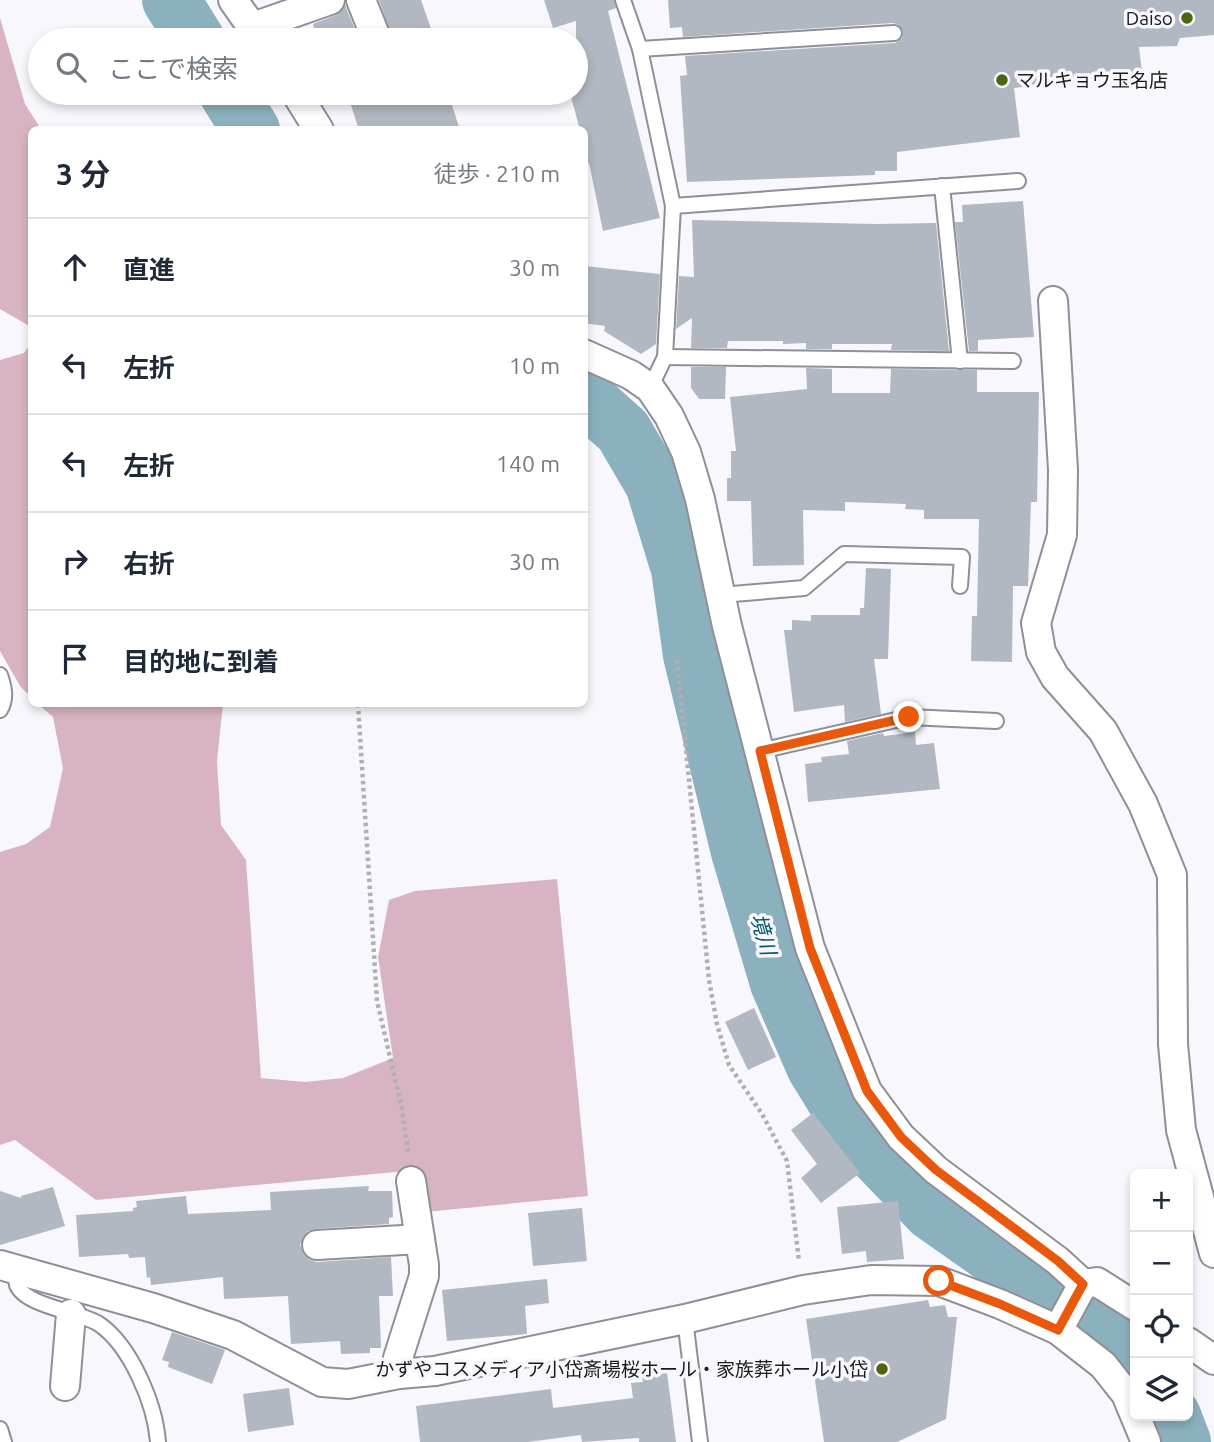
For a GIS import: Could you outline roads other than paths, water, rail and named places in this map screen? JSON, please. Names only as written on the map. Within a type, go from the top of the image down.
[{"type":"street","points":[[233,0],[253,28]]},
{"type":"street","points":[[270,28],[330,0]]},
{"type":"street","points":[[361,0],[372,28]]},
{"type":"street","points":[[303,105],[317,126]]},
{"type":"street","points":[[1053,300],[1063,470],[1062,535],[1036,623],[1041,652],[1055,677],[1103,731],[1143,804],[1172,876],[1173,1044],[1181,1130],[1214,1253]]},
{"type":"street","points":[[588,356],[631,375],[650,388],[669,416],[685,452],[700,499],[721,595],[810,948],[867,1091],[901,1137],[936,1170],[1058,1261],[1081,1288]]},
{"type":"street","points":[[399,1374],[398,1358],[424,1276],[411,1181]]},
{"type":"street","points":[[317,1245],[420,1240]]},
{"type":"street","points":[[8,1267],[153,1308],[233,1335],[322,1382],[348,1384],[399,1374],[435,1371],[685,1319],[803,1290],[871,1280],[939,1281],[1058,1330],[1103,1365],[1126,1394],[1146,1442]]},
{"type":"street","points":[[1058,1330],[1081,1288],[1097,1282],[1130,1303]]},
{"type":"street","points":[[65,1386],[71,1314]]},
{"type":"street","points":[[1193,1345],[1214,1360]]},
{"type":"lane","points":[[623,0],[640,49],[673,206],[665,357],[650,388]]},
{"type":"lane","points":[[640,49],[894,33]]},
{"type":"lane","points":[[673,206],[1018,181]]},
{"type":"lane","points":[[942,186],[960,362]]},
{"type":"lane","points":[[665,357],[1013,361]]},
{"type":"lane","points":[[721,595],[804,588],[844,554],[962,557],[960,586]]},
{"type":"lane","points":[[0,675],[4,687],[4,703],[0,710]]},
{"type":"lane","points":[[760,751],[909,717],[996,722]]},
{"type":"lane","points":[[8,1267],[26,1296],[98,1324],[125,1350],[145,1389],[158,1442]]},
{"type":"lane","points":[[685,1319],[700,1442]]},
{"type":"lane","points":[[0,1429],[4,1442]]},
{"type":"waterway","name":"境川","points":[[171,0],[188,28]]},
{"type":"waterway","name":"境川","points":[[235,105],[249,126]]},
{"type":"waterway","name":"境川","points":[[588,400],[623,431],[654,484],[680,569],[692,655],[740,852],[779,983],[815,1066],[856,1133],[931,1211],[1130,1351]]},
{"type":"waterway","name":"境川","points":[[1174,1421],[1182,1442]]},
{"type":"place","name":"Daiso","points":[[1187,18]]},
{"type":"place","name":"マルキョウ玉名店","points":[[1002,80]]},
{"type":"place","name":"かずやコスメディア小岱斎場桜ホール・家族葬ホール小岱","points":[[882,1369]]}]
